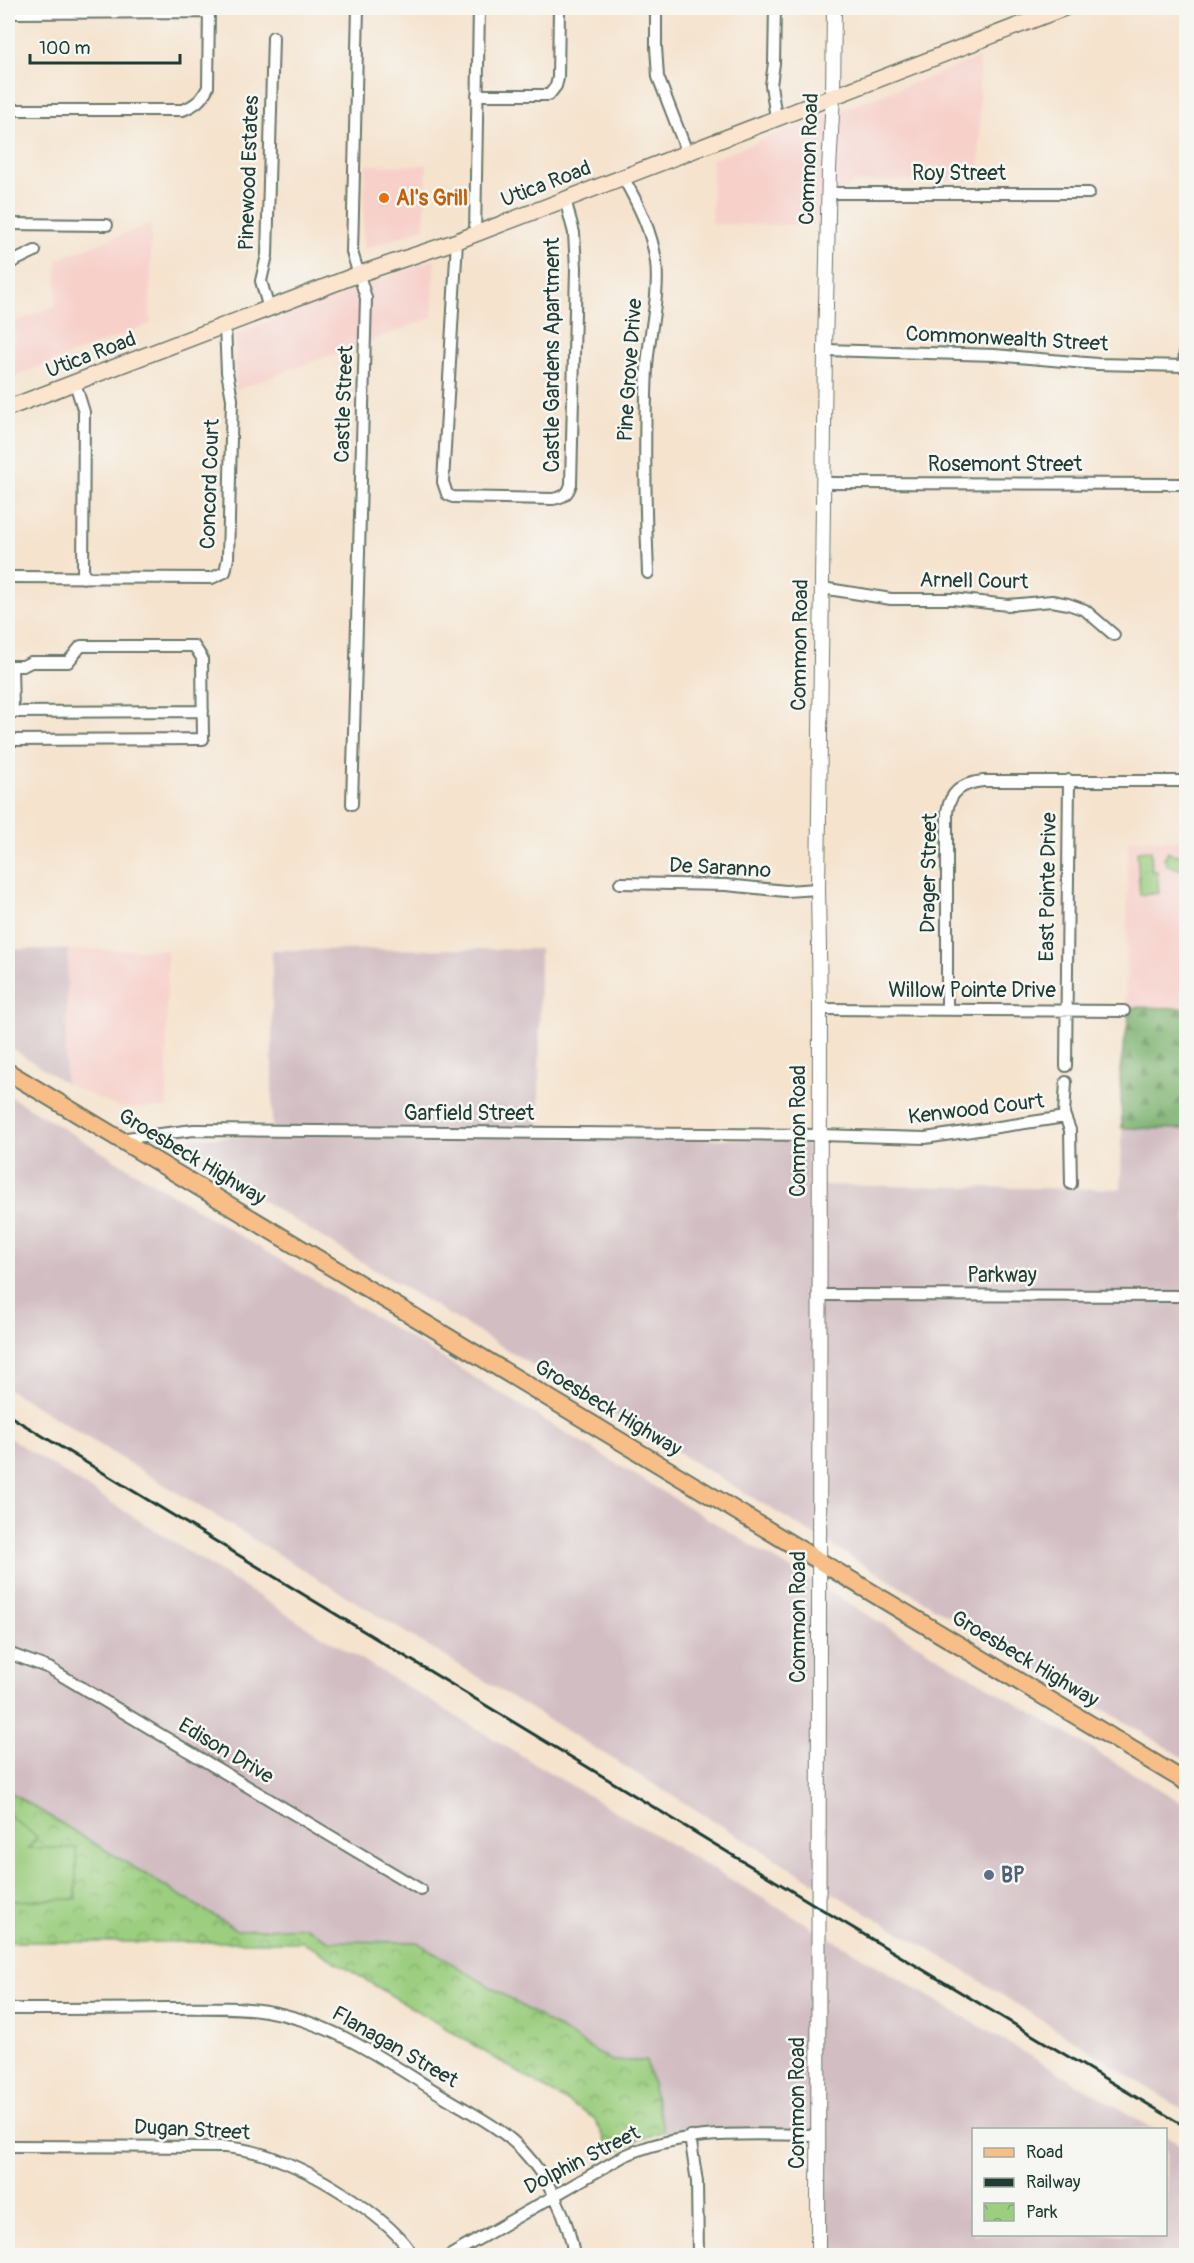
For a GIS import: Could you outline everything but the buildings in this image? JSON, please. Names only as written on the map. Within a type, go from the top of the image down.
[{"type":"main road","name":"Utica Road","points":[[8,408],[359,274],[476,234],[1064,8]]},
{"type":"main road","name":"Groesbeck Highway","points":[[8,1072],[1186,1782]]},
{"type":"street","name":"Castle Street","points":[[352,804],[366,298],[352,252],[358,8]]},
{"type":"street","points":[[476,234],[479,8]]},
{"type":"street","points":[[477,95],[549,95],[556,86],[558,78],[560,8]]},
{"type":"street","points":[[656,8],[658,77],[687,152]]},
{"type":"street","points":[[775,8],[774,63],[771,84],[776,118]]},
{"type":"street","name":"Common Road","points":[[818,2256],[820,1009],[818,889],[825,350],[834,8]]},
{"type":"street","points":[[8,13],[209,10],[208,87],[196,104],[183,110],[8,110]]},
{"type":"street","name":"Pinewood Estates","points":[[269,309],[261,275],[267,255],[273,37]]},
{"type":"street","name":"Pine Grove Drive","points":[[623,177],[640,208],[656,261],[657,278],[647,364],[644,468],[648,573]]},
{"type":"street","name":"Roy Street","points":[[828,193],[1089,193]]},
{"type":"street","name":"Castle Gardens Apartment","points":[[457,241],[444,489],[447,494],[453,496],[563,497],[569,492],[572,484],[576,268],[574,233],[565,199]]},
{"type":"street","points":[[8,224],[107,225]]},
{"type":"street","points":[[8,264],[35,251]]},
{"type":"street","name":"Concord Court","points":[[8,577],[212,578],[225,572],[228,558],[232,399],[227,372],[225,326]]},
{"type":"street","points":[[1185,366],[1186,336]]},
{"type":"street","name":"Commonwealth Street","points":[[825,350],[995,355],[1097,364],[1185,366]]},
{"type":"street","points":[[75,383],[84,412],[83,578]]},
{"type":"street","name":"Rosemont Street","points":[[823,483],[1186,484]]},
{"type":"street","name":"Arnell Court","points":[[822,588],[891,599],[953,599],[1008,605],[1060,602],[1085,610],[1114,635]]},
{"type":"street","points":[[8,740],[203,739],[203,711],[202,658],[194,646],[81,646],[68,662],[31,662],[23,666],[10,666],[10,712],[203,711]]},
{"type":"street","name":"East Pointe Drive","points":[[1066,1066],[1069,780]]},
{"type":"street","name":"Drager Street","points":[[947,1010],[948,812],[957,789],[972,782],[1186,781]]},
{"type":"street","name":"De Saranno","points":[[620,883],[726,885],[786,891],[818,889]]},
{"type":"street","name":"Willow Pointe Drive","points":[[820,1009],[1124,1011]]},
{"type":"street","name":"Kenwood Court","points":[[1066,1083],[1065,1117],[1070,1130],[1071,1184]]},
{"type":"street","name":"Kenwood Court","points":[[819,1135],[926,1138],[1065,1117]]},
{"type":"street","name":"Garfield Street","points":[[118,1139],[195,1130],[819,1135]]},
{"type":"street","name":"Parkway","points":[[818,1295],[1186,1296]]},
{"type":"street","name":"Edison Drive","points":[[8,1653],[49,1668],[421,1890]]},
{"type":"street","name":"Flanagan Street","points":[[8,2009],[232,2008],[266,2011],[312,2023],[356,2044],[505,2135],[522,2148],[554,2195],[570,2232],[574,2256]]},
{"type":"street","name":"Dolphin Street","points":[[449,2256],[633,2152],[661,2142],[690,2136],[817,2135]]},
{"type":"street","points":[[690,2136],[697,2182],[698,2256]]},
{"type":"street","name":"Dugan Street","points":[[8,2146],[207,2147],[242,2149],[261,2153],[305,2172],[370,2212],[391,2228],[407,2245],[413,2256]]},
{"type":"shaded area","points":[[979,58],[980,179],[854,182],[806,225],[712,224],[712,159]]},
{"type":"shaded area","points":[[365,165],[427,165],[424,228],[363,250]]},
{"type":"shaded area","points":[[151,224],[150,324],[13,377],[14,323],[56,305],[57,259]]},
{"type":"shaded area","points":[[435,259],[432,318],[236,390],[235,334]]},
{"type":"shaded area","points":[[1128,840],[1186,840],[1186,1008],[1126,1007]]},
{"type":"shaded area","points":[[8,949],[68,950],[65,1083],[8,1046]]},
{"type":"shaded area","points":[[540,949],[539,1137],[802,1140],[808,1148],[808,1185],[1121,1189],[1122,1128],[1186,1129],[1186,1759],[185,1153],[186,1144],[192,1138],[272,1136],[272,950]]},
{"type":"shaded area","points":[[68,950],[167,950],[167,1108],[119,1108],[65,1083]]},
{"type":"shaded area","points":[[8,1095],[779,1562],[1186,1805],[1186,2112],[947,1960],[789,1867],[8,1389]]},
{"type":"shaded area","points":[[8,1437],[296,1620],[557,1777],[1152,2128],[972,2128],[972,2236],[1167,2236],[1167,2137],[1186,2149],[1186,2255],[825,2255],[824,2130],[705,2129],[664,2135],[646,2062],[612,2062],[417,1942],[329,1941],[306,1927],[237,1930],[8,1791]]},
{"type":"green space","points":[[1151,850],[1152,871],[1157,871],[1159,893],[1140,895],[1137,851]]},
{"type":"green space","points":[[1168,852],[1186,858],[1186,868],[1182,870],[1167,865],[1164,858]]},
{"type":"green space","points":[[1126,1007],[1186,1008],[1186,1129],[1122,1128],[1120,1070],[1129,1016]]},
{"type":"green space","points":[[8,1791],[237,1930],[306,1927],[329,1941],[417,1942],[612,2061],[646,2061],[664,2131],[635,2141],[612,2153],[594,2118],[303,1942],[8,1942]]},
{"type":"green space","points":[[8,1815],[37,1837],[28,1848],[76,1848],[76,1899],[8,1901]]},
{"type":"railway","points":[[8,1415],[818,1907],[1186,2127]]},
{"type":"place","name":"Al's Grill","points":[[384,198]]},
{"type":"place","name":"BP","points":[[989,1875]]}]
